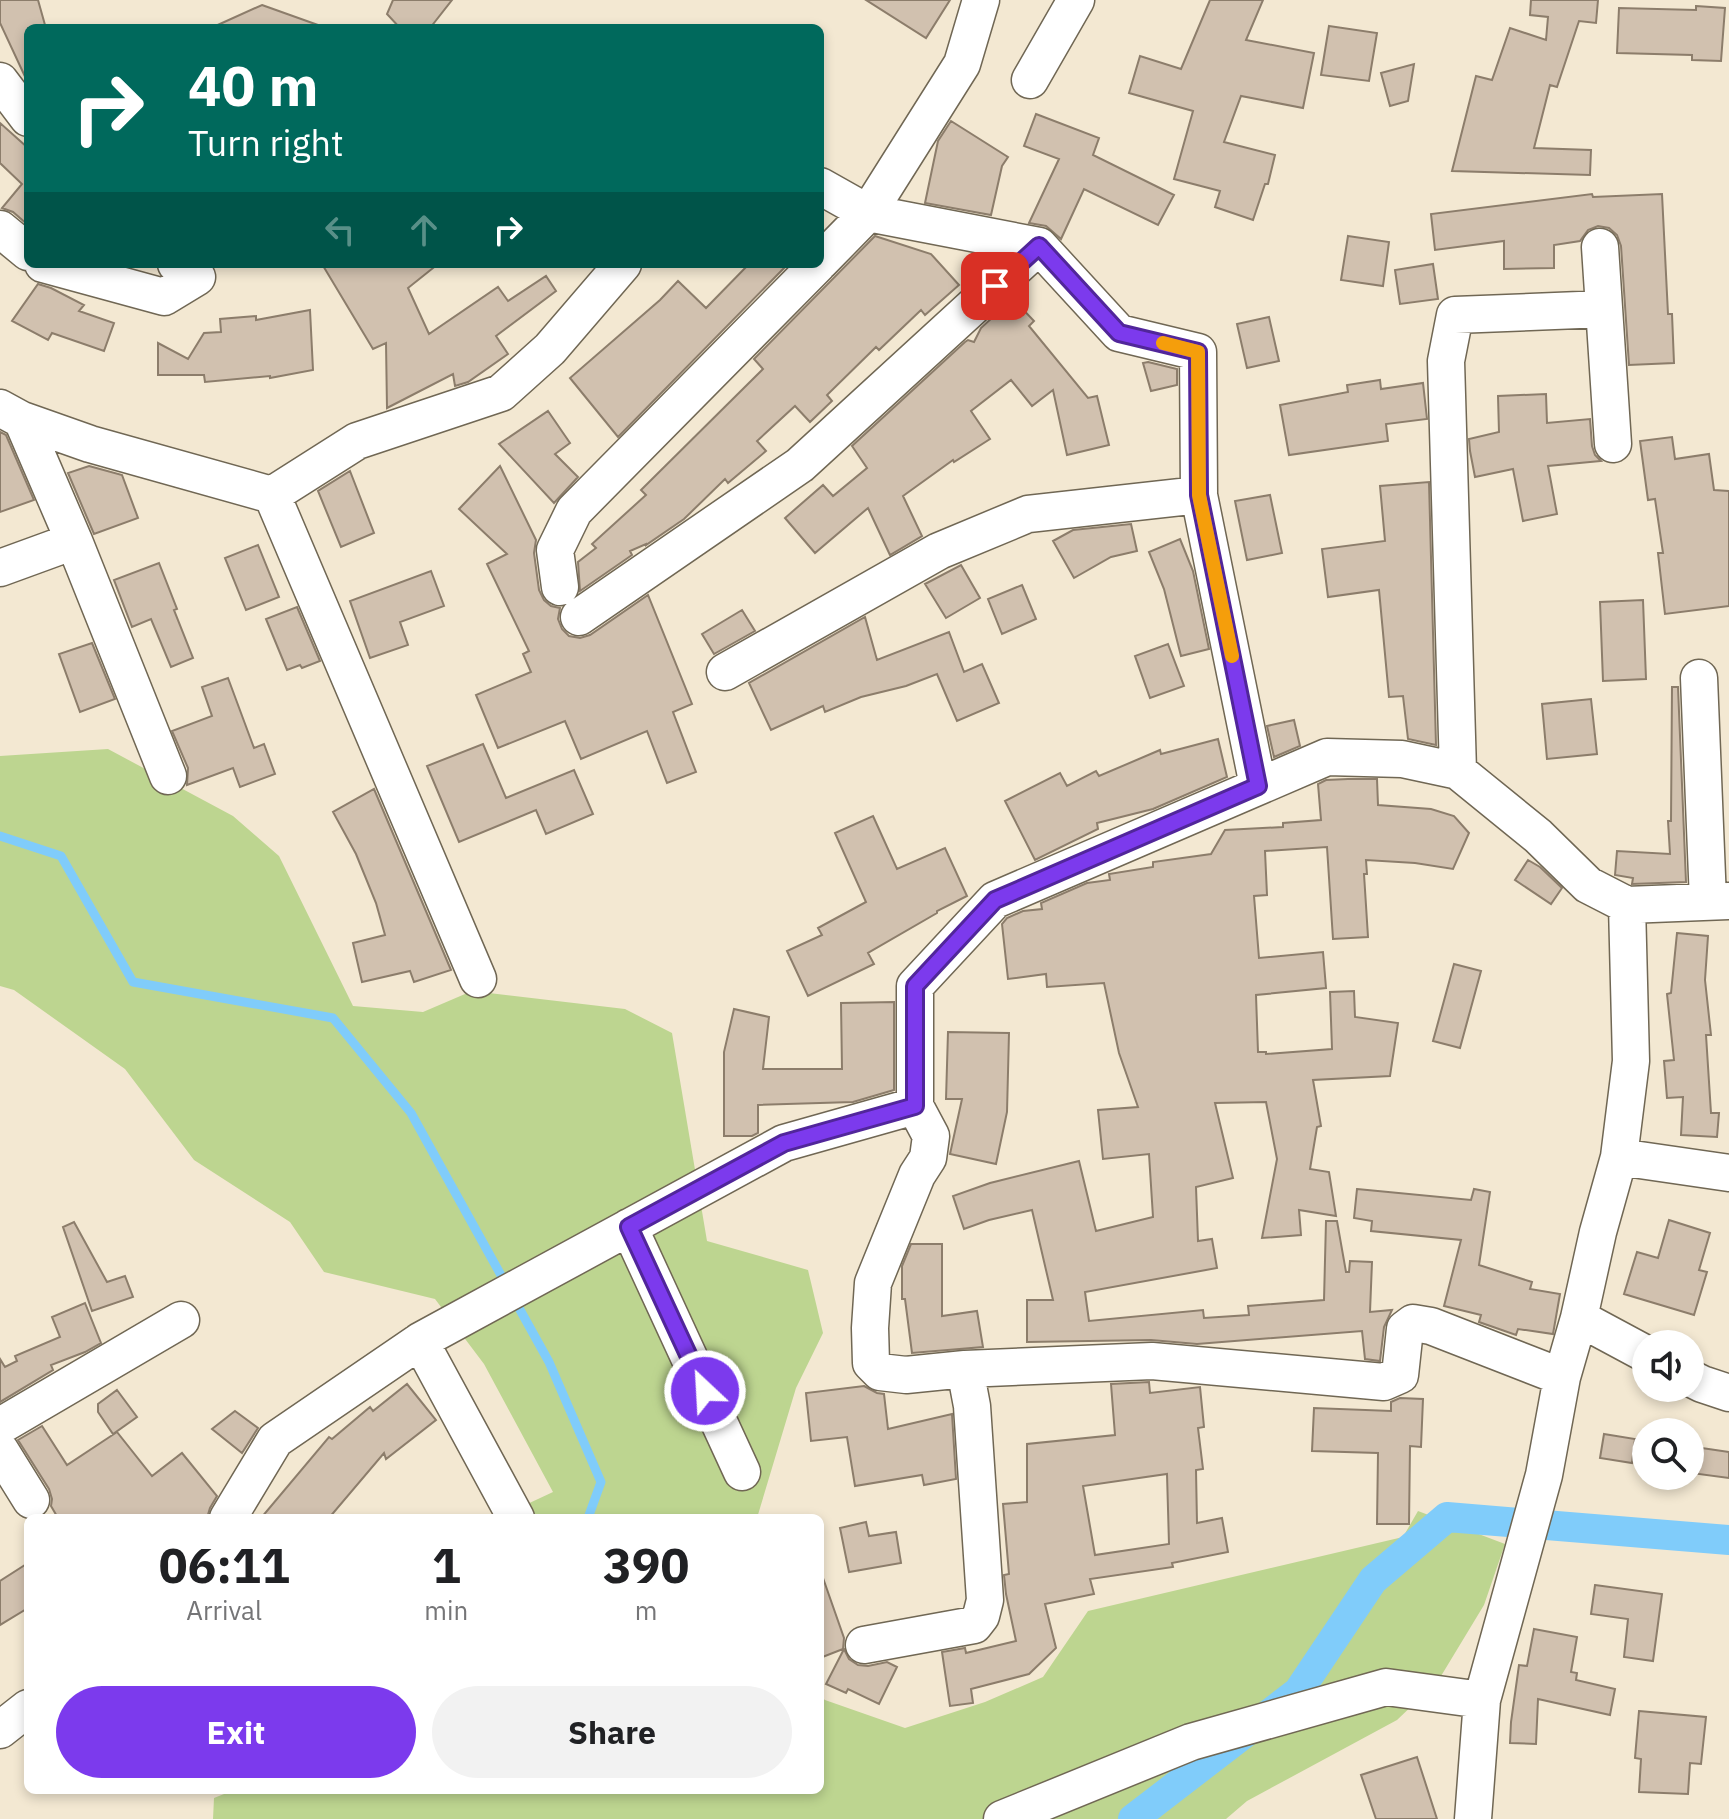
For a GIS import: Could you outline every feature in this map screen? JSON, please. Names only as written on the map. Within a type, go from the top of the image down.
[{"type":"street","points":[[824,258],[868,213],[962,64],[981,0]]},
{"type":"street","points":[[1030,80],[1076,0]]},
{"type":"street","points":[[0,81],[24,113]]},
{"type":"street","points":[[824,188],[868,213],[1039,246],[1119,333],[1198,352],[1199,495],[1258,786]]},
{"type":"street","points":[[0,229],[24,249]]},
{"type":"street","points":[[814,268],[574,511],[555,550],[570,602],[800,465],[1039,246]]},
{"type":"street","points":[[1600,247],[1613,444]]},
{"type":"street","points":[[58,268],[164,297],[197,277],[182,268]]},
{"type":"street","points":[[11,414],[90,444],[272,495],[357,441],[501,393],[550,349],[620,268]]},
{"type":"street","points":[[1458,771],[1446,361],[1455,315],[1604,309]]},
{"type":"street","points":[[11,414],[74,541],[168,776]]},
{"type":"street","points":[[272,495],[478,979]]},
{"type":"street","points":[[725,672],[939,551],[1028,514],[1199,495]]},
{"type":"street","points":[[0,568],[74,541]]},
{"type":"street","points":[[1562,1377],[1431,1326],[1413,1323],[1405,1329],[1400,1375],[1384,1382],[1152,1361],[965,1369],[906,1375],[880,1372],[871,1363],[873,1283],[917,1175],[928,1158],[931,1136],[915,1106],[915,986],[995,900],[1327,757],[1402,759],[1458,771],[1538,836],[1588,885],[1627,905],[1719,901],[1699,678]]},
{"type":"street","points":[[1473,1819],[1482,1700],[1544,1475],[1562,1377],[1619,1157],[1631,1061],[1627,905]]},
{"type":"street","points":[[230,1514],[275,1440],[420,1341],[784,1143],[915,1106]]},
{"type":"street","points":[[1619,1157],[1729,1173]]},
{"type":"street","points":[[629,1227],[742,1472]]},
{"type":"street","points":[[1579,1318],[1632,1346]]},
{"type":"street","points":[[0,1426],[181,1320]]},
{"type":"street","points":[[420,1341],[514,1514]]},
{"type":"street","points":[[864,1645],[974,1625],[981,1616],[985,1600],[972,1406],[965,1369]]},
{"type":"street","points":[[1704,1385],[1729,1393]]},
{"type":"street","points":[[0,1450],[31,1500]]},
{"type":"street","points":[[1002,1819],[1191,1742],[1386,1687],[1482,1700]]},
{"type":"street","points":[[0,1730],[24,1711]]},
{"type":"green space","points":[[108,749],[233,816],[279,856],[353,1006],[423,1012],[472,991],[625,1009],[672,1033],[707,1241],[808,1270],[823,1333],[796,1388],[758,1514],[506,1514],[553,1492],[484,1364],[435,1299],[324,1272],[290,1222],[194,1160],[125,1069],[14,990],[0,986],[0,756]]},
{"type":"green space","points":[[1418,1511],[1505,1544],[1484,1605],[1438,1681],[1397,1720],[1247,1801],[1226,1819],[213,1819],[214,1798],[224,1794],[824,1794],[824,1699],[905,1728],[985,1702],[1043,1677],[1088,1611],[1403,1537]]},
{"type":"building","points":[[0,0],[38,0],[45,24],[24,24],[24,74],[0,23]]},
{"type":"building","points":[[393,0],[452,0],[433,24],[396,24],[387,14]]},
{"type":"building","points":[[866,0],[950,0],[926,38]]},
{"type":"building","points":[[1210,0],[1263,0],[1246,40],[1314,53],[1303,108],[1241,96],[1224,142],[1275,155],[1268,184],[1265,184],[1253,220],[1215,207],[1220,191],[1174,179],[1193,111],[1129,93],[1140,56],[1181,69]]},
{"type":"building","points":[[1531,0],[1598,0],[1596,23],[1579,21],[1557,87],[1550,85],[1534,148],[1591,150],[1590,175],[1452,171],[1476,76],[1492,80],[1510,28],[1546,40],[1548,17],[1530,15]]},
{"type":"building","points":[[262,5],[315,24],[220,24]]},
{"type":"building","points":[[1696,6],[1725,8],[1721,61],[1692,60],[1692,55],[1617,53],[1619,8],[1696,10]]},
{"type":"building","points":[[1329,26],[1377,33],[1369,81],[1321,75]]},
{"type":"building","points":[[1414,64],[1408,101],[1390,106],[1381,73]]},
{"type":"building","points":[[1036,114],[1099,138],[1093,155],[1174,195],[1158,225],[1084,189],[1061,239],[1046,226],[1029,223],[1059,159],[1024,146]]},
{"type":"building","points":[[951,121],[1008,157],[1002,166],[991,215],[925,203],[938,141]]},
{"type":"building","points":[[0,123],[24,144],[24,222],[2,208],[22,184],[0,163]]},
{"type":"building","points":[[1592,194],[1593,197],[1662,194],[1668,314],[1672,314],[1674,363],[1629,365],[1621,246],[1617,235],[1609,228],[1598,226],[1588,230],[1580,241],[1554,245],[1554,268],[1504,269],[1504,241],[1435,250],[1431,214]]},
{"type":"building","points":[[875,236],[931,254],[959,285],[925,315],[921,310],[879,350],[876,347],[827,395],[832,401],[810,422],[795,406],[757,441],[766,451],[728,483],[725,479],[684,519],[646,545],[630,551],[632,555],[580,591],[578,562],[596,548],[592,544],[646,495],[641,490],[763,369],[754,359]]},
{"type":"building","points":[[1348,236],[1389,242],[1383,286],[1341,280]]},
{"type":"building","points":[[1433,264],[1438,299],[1400,304],[1395,270]]},
{"type":"building","points":[[324,268],[433,268],[408,288],[429,334],[498,287],[508,301],[546,276],[556,291],[496,336],[508,354],[468,382],[455,386],[453,374],[387,408],[386,343],[373,349]]},
{"type":"building","points":[[745,268],[784,268],[618,437],[570,378],[678,281],[706,308]]},
{"type":"building","points":[[38,284],[84,305],[79,311],[114,323],[104,351],[52,333],[48,340],[12,321]]},
{"type":"building","points":[[1014,300],[1034,321],[1029,326],[1088,398],[1097,396],[1109,445],[1067,455],[1053,390],[1032,406],[1011,380],[971,411],[990,439],[953,460],[903,496],[922,536],[890,555],[868,508],[815,553],[785,518],[823,485],[833,496],[867,468],[852,446],[965,342],[974,342],[981,328]]},
{"type":"building","points":[[310,310],[313,370],[270,378],[205,382],[204,375],[158,375],[158,343],[188,359],[204,333],[221,332],[220,319],[256,316],[256,320]]},
{"type":"building","points":[[1269,317],[1279,361],[1247,368],[1237,324]]},
{"type":"building","points":[[1143,363],[1177,369],[1177,385],[1151,391]]},
{"type":"building","points":[[1380,380],[1381,389],[1423,383],[1427,419],[1386,424],[1388,441],[1289,455],[1280,405],[1348,392],[1347,385]]},
{"type":"building","points":[[1546,394],[1547,423],[1590,419],[1592,446],[1601,461],[1548,466],[1557,514],[1523,521],[1513,469],[1475,477],[1469,439],[1499,432],[1498,396]]},
{"type":"building","points":[[548,411],[570,443],[555,454],[578,477],[554,503],[499,444]]},
{"type":"building","points":[[0,432],[6,435],[34,500],[0,512]]},
{"type":"building","points":[[1672,437],[1675,459],[1709,454],[1714,490],[1729,491],[1729,606],[1665,614],[1658,553],[1663,553],[1655,499],[1648,500],[1640,441]]},
{"type":"building","points":[[89,466],[122,475],[138,518],[94,534],[68,473]]},
{"type":"building","points":[[500,466],[536,540],[534,553],[539,590],[551,606],[560,608],[558,619],[569,636],[580,638],[590,635],[648,595],[692,704],[673,712],[696,772],[667,783],[647,731],[581,759],[565,721],[498,748],[476,695],[531,672],[523,654],[529,651],[487,564],[507,554],[459,509]]},
{"type":"building","points":[[350,471],[374,533],[341,547],[318,491]]},
{"type":"building","points":[[1429,482],[1436,745],[1408,739],[1403,696],[1389,697],[1379,590],[1328,597],[1322,549],[1385,541],[1380,486]]},
{"type":"building","points":[[1270,495],[1282,553],[1247,560],[1235,501]]},
{"type":"building","points":[[1131,524],[1137,551],[1111,557],[1074,578],[1053,541],[1073,530]]},
{"type":"building","points":[[1180,539],[1193,571],[1209,649],[1181,656],[1164,589],[1149,552]]},
{"type":"building","points":[[258,545],[279,597],[246,610],[225,558]]},
{"type":"building","points":[[159,563],[193,658],[171,667],[151,619],[132,627],[114,580]]},
{"type":"building","points":[[961,565],[980,598],[946,618],[925,584]]},
{"type":"building","points":[[431,571],[444,606],[400,622],[408,645],[370,658],[350,601]]},
{"type":"building","points":[[1022,585],[1036,619],[1002,634],[988,599]]},
{"type":"building","points":[[1643,600],[1646,679],[1603,681],[1600,602]]},
{"type":"building","points":[[297,607],[320,661],[287,670],[266,619]]},
{"type":"building","points":[[742,610],[755,631],[714,654],[702,634]]},
{"type":"building","points":[[865,617],[877,660],[949,632],[964,672],[982,664],[999,703],[957,721],[937,674],[906,686],[861,697],[825,712],[823,706],[771,730],[749,683]]},
{"type":"building","points":[[92,643],[115,699],[80,712],[59,654]]},
{"type":"building","points":[[1168,644],[1184,686],[1150,698],[1135,656]]},
{"type":"building","points":[[228,678],[254,748],[264,744],[275,774],[240,787],[233,768],[187,785],[188,768],[172,731],[212,716],[202,687]]},
{"type":"building","points":[[1672,687],[1678,687],[1686,882],[1632,884],[1633,878],[1615,875],[1617,851],[1670,854]]},
{"type":"building","points":[[1591,699],[1597,754],[1547,759],[1542,704]]},
{"type":"building","points":[[1294,720],[1300,746],[1274,757],[1267,726]]},
{"type":"building","points":[[1218,739],[1227,777],[1153,809],[1097,823],[1098,829],[1035,860],[1005,801],[1060,773],[1067,786],[1096,771],[1099,776],[1160,750],[1161,754]]},
{"type":"building","points":[[483,744],[506,798],[574,770],[593,814],[546,834],[536,810],[459,842],[427,766]]},
{"type":"building","points":[[1377,779],[1378,805],[1431,809],[1454,816],[1469,833],[1453,869],[1366,860],[1368,937],[1333,939],[1327,847],[1265,851],[1267,895],[1254,896],[1259,958],[1323,952],[1326,988],[1256,995],[1258,1052],[1332,1049],[1330,992],[1354,991],[1355,1017],[1398,1023],[1390,1076],[1313,1080],[1321,1126],[1317,1127],[1310,1169],[1329,1172],[1336,1216],[1299,1210],[1301,1235],[1262,1238],[1277,1159],[1266,1102],[1215,1103],[1233,1178],[1196,1187],[1198,1241],[1212,1239],[1217,1268],[1085,1292],[1089,1321],[1203,1310],[1204,1318],[1249,1315],[1248,1306],[1324,1300],[1326,1221],[1337,1221],[1346,1272],[1349,1272],[1350,1261],[1372,1262],[1370,1312],[1392,1310],[1384,1327],[1380,1361],[1365,1359],[1362,1331],[1197,1344],[1151,1340],[1027,1342],[1027,1300],[1053,1300],[1032,1210],[964,1229],[953,1196],[990,1183],[1079,1161],[1096,1231],[1153,1217],[1149,1154],[1103,1159],[1098,1110],[1138,1107],[1119,1053],[1104,983],[1047,987],[1046,974],[1008,979],[1002,924],[1007,918],[1023,911],[1042,909],[1041,903],[1087,883],[1110,880],[1109,874],[1153,867],[1153,862],[1211,854],[1225,830],[1283,827],[1283,823],[1321,820],[1318,784],[1326,780]]},
{"type":"building","points":[[374,789],[451,970],[414,982],[410,971],[362,982],[353,943],[385,935],[356,854],[333,812]]},
{"type":"building","points":[[873,816],[897,869],[945,848],[967,896],[868,953],[874,964],[808,996],[787,951],[822,935],[818,928],[866,902],[835,833]]},
{"type":"building","points":[[1528,860],[1562,888],[1551,904],[1515,880]]},
{"type":"building","points":[[1677,933],[1708,936],[1705,980],[1711,1035],[1706,1035],[1711,1113],[1719,1113],[1717,1137],[1681,1135],[1683,1097],[1667,1098],[1664,1061],[1674,1060],[1667,994],[1671,993]]},
{"type":"building","points":[[1454,964],[1481,971],[1460,1048],[1433,1041]]},
{"type":"building","points":[[894,1002],[894,1090],[853,1102],[758,1105],[758,1133],[752,1136],[724,1136],[724,1052],[734,1009],[769,1017],[763,1069],[842,1069],[841,1003]]},
{"type":"building","points":[[948,1032],[1009,1033],[1007,1112],[996,1164],[950,1154],[962,1099],[946,1099]]},
{"type":"building","points":[[1357,1189],[1471,1200],[1474,1189],[1490,1192],[1479,1265],[1532,1282],[1530,1289],[1560,1294],[1553,1334],[1518,1329],[1516,1335],[1479,1322],[1481,1315],[1444,1306],[1461,1240],[1371,1231],[1372,1221],[1354,1218]]},
{"type":"building","points":[[1669,1220],[1710,1233],[1699,1270],[1707,1272],[1694,1315],[1624,1294],[1637,1252],[1658,1258]]},
{"type":"building","points":[[74,1222],[107,1282],[125,1276],[133,1297],[92,1311],[63,1227]]},
{"type":"building","points":[[911,1244],[942,1244],[942,1316],[977,1311],[983,1347],[912,1353],[905,1299],[902,1299],[902,1266]]},
{"type":"building","points":[[85,1303],[101,1343],[51,1365],[53,1370],[0,1402],[0,1359],[5,1367],[17,1361],[15,1356],[60,1337],[52,1317]]},
{"type":"building","points":[[1149,1382],[1150,1393],[1200,1387],[1204,1427],[1198,1428],[1203,1469],[1196,1470],[1197,1523],[1222,1518],[1228,1552],[1172,1563],[1173,1567],[1090,1579],[1094,1594],[1045,1604],[1056,1648],[1029,1674],[971,1689],[973,1703],[950,1706],[942,1652],[965,1648],[966,1653],[1016,1641],[1004,1575],[1009,1574],[1003,1504],[1027,1502],[1027,1444],[1115,1435],[1111,1384]],"holes":[[[1167,1474],[1169,1544],[1095,1555],[1083,1486]]]},
{"type":"building","points":[[407,1384],[436,1420],[386,1459],[384,1453],[332,1514],[264,1514],[329,1437],[332,1439],[370,1407],[373,1411]]},
{"type":"building","points":[[864,1386],[884,1394],[888,1429],[952,1414],[956,1479],[924,1485],[922,1475],[855,1486],[847,1437],[811,1441],[806,1393]]},
{"type":"building","points":[[117,1390],[137,1417],[113,1434],[98,1412],[98,1404]]},
{"type":"building","points":[[1400,1398],[1423,1399],[1421,1447],[1410,1446],[1409,1524],[1377,1524],[1378,1453],[1312,1451],[1314,1408],[1391,1411],[1391,1402]]},
{"type":"building","points":[[235,1411],[258,1428],[242,1453],[212,1429]]},
{"type":"building","points":[[42,1426],[67,1465],[117,1432],[152,1476],[182,1453],[217,1496],[208,1514],[56,1514],[51,1506],[49,1489],[18,1440]]},
{"type":"building","points":[[1604,1434],[1632,1439],[1632,1463],[1600,1458]]},
{"type":"building","points":[[1704,1448],[1729,1452],[1729,1478],[1704,1475]]},
{"type":"building","points":[[866,1522],[869,1536],[896,1532],[901,1563],[849,1572],[840,1528]]},
{"type":"building","points":[[24,1566],[24,1610],[0,1625],[0,1581]]},
{"type":"building","points":[[824,1581],[844,1638],[843,1649],[824,1656]]},
{"type":"building","points":[[1595,1585],[1662,1594],[1653,1661],[1624,1657],[1628,1619],[1591,1614]]},
{"type":"building","points":[[1534,1629],[1577,1637],[1571,1672],[1577,1673],[1576,1680],[1615,1689],[1610,1715],[1538,1699],[1536,1744],[1510,1743],[1519,1665],[1527,1666]]},
{"type":"building","points":[[844,1649],[849,1659],[858,1665],[887,1662],[897,1667],[879,1704],[848,1689],[846,1693],[826,1684]]},
{"type":"building","points":[[1639,1711],[1706,1717],[1701,1764],[1690,1763],[1688,1794],[1639,1792],[1641,1759],[1635,1758]]},
{"type":"building","points":[[1417,1757],[1437,1819],[1376,1819],[1361,1775]]},
{"type":"waterway","points":[[0,836],[61,856],[133,982],[333,1018],[411,1113],[507,1286]]},
{"type":"waterway","points":[[514,1299],[549,1362],[601,1482],[589,1514]]},
{"type":"waterway","points":[[1133,1819],[1298,1692],[1373,1580],[1447,1517],[1729,1540]]},
{"type":"slow traffic","points":[[1163,343],[1198,352],[1199,495],[1232,656]]},
{"type":"route","points":[[705,1391],[629,1227],[784,1143],[915,1106],[915,986],[995,900],[1258,786],[1199,495],[1198,352],[1119,333],[1039,246],[995,286]]}]
